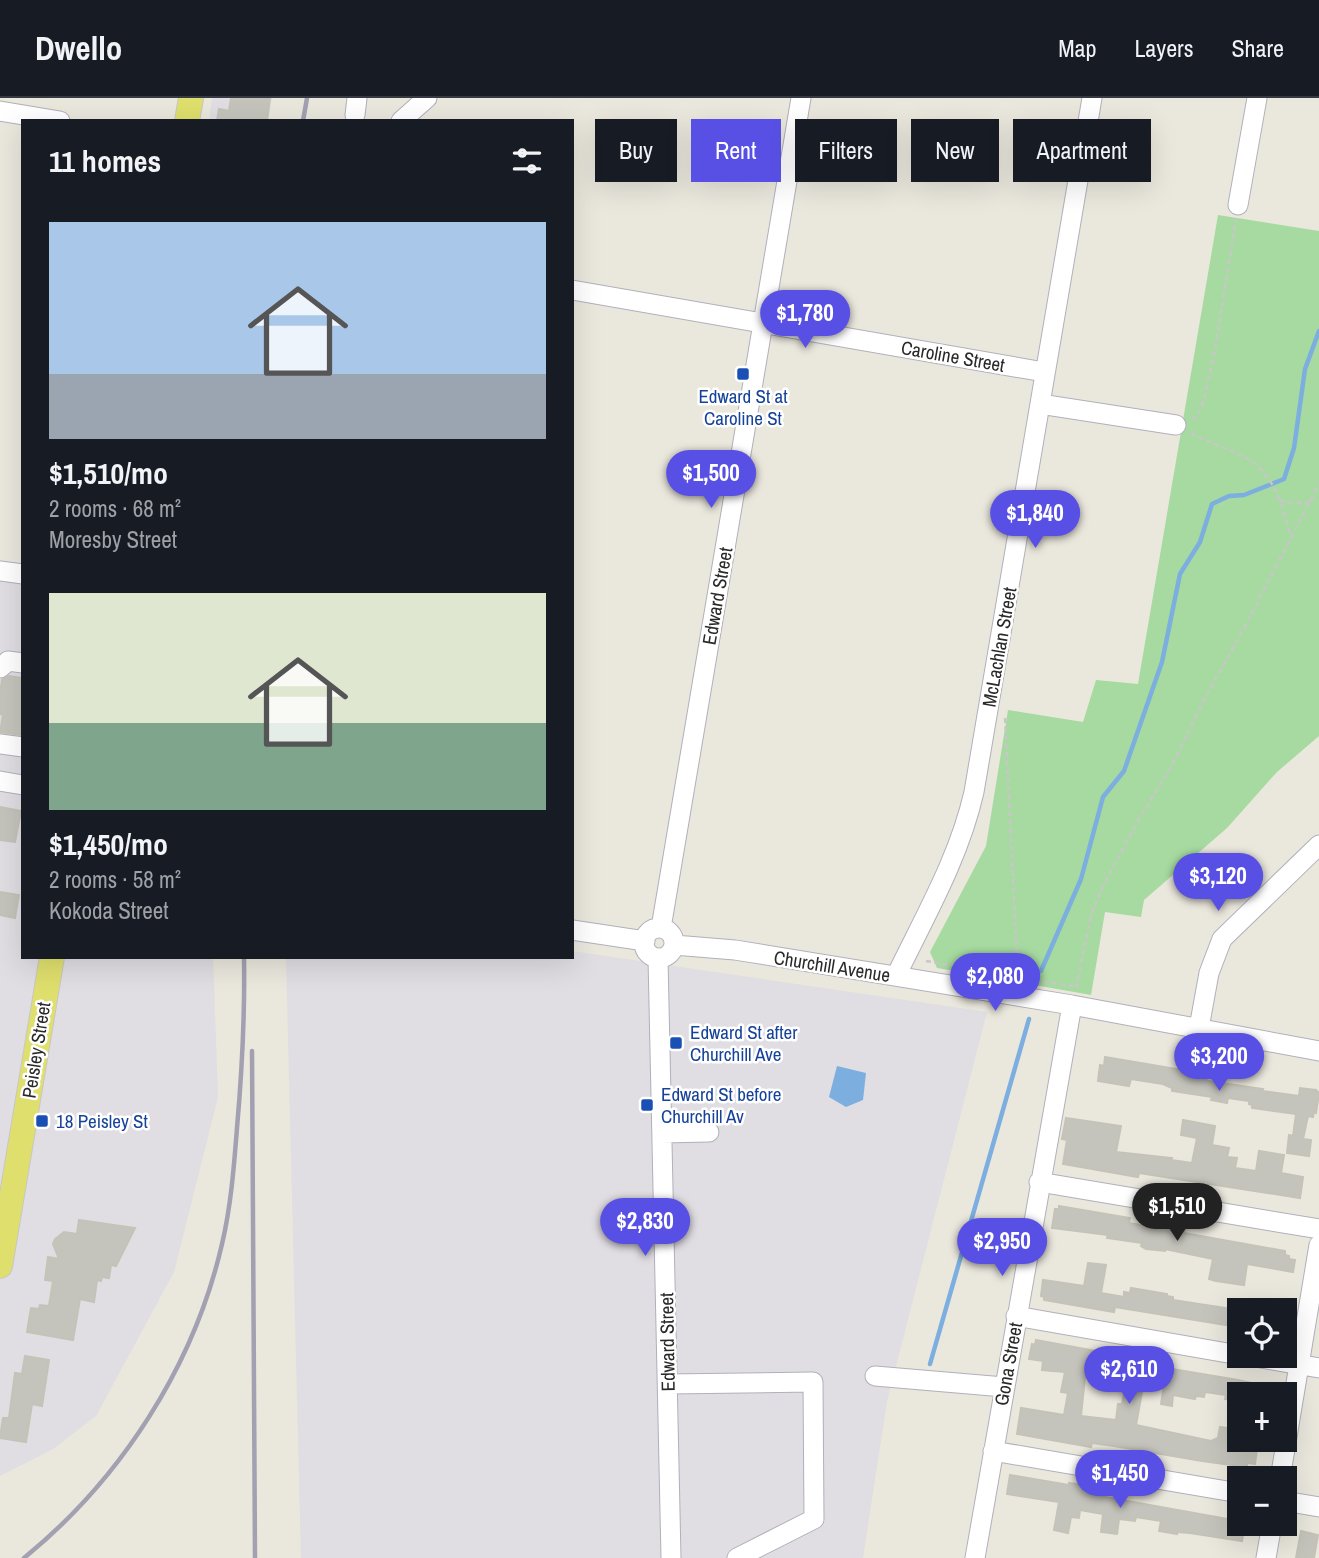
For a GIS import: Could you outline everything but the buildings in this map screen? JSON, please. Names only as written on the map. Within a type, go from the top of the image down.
[{"type":"main road","points":[[187,119],[191,98]]},
{"type":"main road","name":"Peisley Street","points":[[0,1266],[51,959]]},
{"type":"street","points":[[403,119],[427,98]]},
{"type":"street","name":"Edward Street","points":[[653,934],[764,323],[801,98]]},
{"type":"street","name":"McLachlan Street","points":[[896,976],[944,879],[967,824],[1091,98]]},
{"type":"street","points":[[1238,205],[1257,98]]},
{"type":"street","points":[[0,111],[48,119]]},
{"type":"street","name":"Caroline Street","points":[[574,290],[1044,372]]},
{"type":"street","points":[[1040,404],[1176,425]]},
{"type":"street","points":[[0,570],[21,574]]},
{"type":"street","points":[[0,668],[8,661],[21,663]]},
{"type":"street","points":[[0,744],[21,747]]},
{"type":"street","points":[[0,781],[21,785]]},
{"type":"street","points":[[1199,1028],[1209,973],[1222,939],[1319,845]]},
{"type":"street","points":[[574,930],[653,934],[672,936],[674,945],[667,956],[658,958],[649,954],[653,934]]},
{"type":"street","name":"Churchill Avenue","points":[[674,945],[735,950],[896,976],[1074,996],[1199,1028],[1319,1051]]},
{"type":"street","name":"Edward Street","points":[[658,958],[671,1558]]},
{"type":"street","name":"Gona Street","points":[[975,1558],[1039,1182],[1074,996]]},
{"type":"street","points":[[662,1133],[709,1132]]},
{"type":"street","points":[[1039,1182],[1319,1229]]},
{"type":"street","points":[[1283,1466],[1309,1366],[1319,1245]]},
{"type":"street","points":[[1016,1317],[1227,1352]]},
{"type":"street","points":[[875,1376],[1004,1387]]},
{"type":"street","points":[[668,1384],[813,1382],[814,1519],[737,1558]]},
{"type":"street","points":[[993,1451],[1227,1491]]},
{"type":"street","points":[[1297,1503],[1319,1507]]},
{"type":"street","points":[[1266,1558],[1270,1536]]},
{"type":"path","points":[[1176,425],[1196,417],[1202,406],[1214,356],[1238,205]]},
{"type":"path","points":[[1176,425],[1251,461],[1275,490],[1291,538]]},
{"type":"path","points":[[926,961],[1030,979],[1074,996],[1091,915],[1102,888],[1172,765],[1319,484]]},
{"type":"path","points":[[1280,500],[1292,503],[1310,502]]},
{"type":"path","points":[[988,712],[1004,715],[1017,959],[1020,970],[1030,979]]},
{"type":"shaded area","points":[[212,98],[272,98],[268,119],[209,119]]},
{"type":"shaded area","points":[[0,580],[21,584],[21,959],[213,959],[218,1097],[174,1272],[96,1416],[53,1449],[0,1476]]},
{"type":"shaded area","points":[[574,951],[987,1012],[887,1401],[863,1558],[301,1558],[286,959],[574,959]]},
{"type":"green space","points":[[1218,215],[1319,231],[1319,736],[1277,772],[1227,828],[1144,900],[1141,917],[1105,912],[1091,995],[937,968],[930,952],[986,846],[1008,710],[1083,722],[1096,680],[1138,684]]},
{"type":"water","points":[[837,1066],[866,1073],[863,1100],[846,1107],[829,1097]]},
{"type":"waterway","points":[[1041,971],[1081,879],[1103,797],[1124,771],[1162,662],[1180,574],[1200,542],[1212,504],[1284,479],[1294,448],[1305,369],[1319,331]]},
{"type":"waterway","points":[[930,1364],[1029,1019]]},
{"type":"railway","points":[[303,119],[307,98]]},
{"type":"railway","points":[[24,1558],[92,1493],[122,1456],[173,1376],[193,1333],[222,1244],[230,1201],[243,1042],[244,959]]},
{"type":"railway","points":[[252,1051],[255,1558]]},
{"type":"place","name":"Edward St at Caroline St","points":[[743,374]]},
{"type":"place","name":"Edward St after Churchill Ave","points":[[676,1043]]},
{"type":"place","name":"Edward St before Churchill Av","points":[[647,1105]]},
{"type":"place","name":"18 Peisley St","points":[[42,1121]]}]
